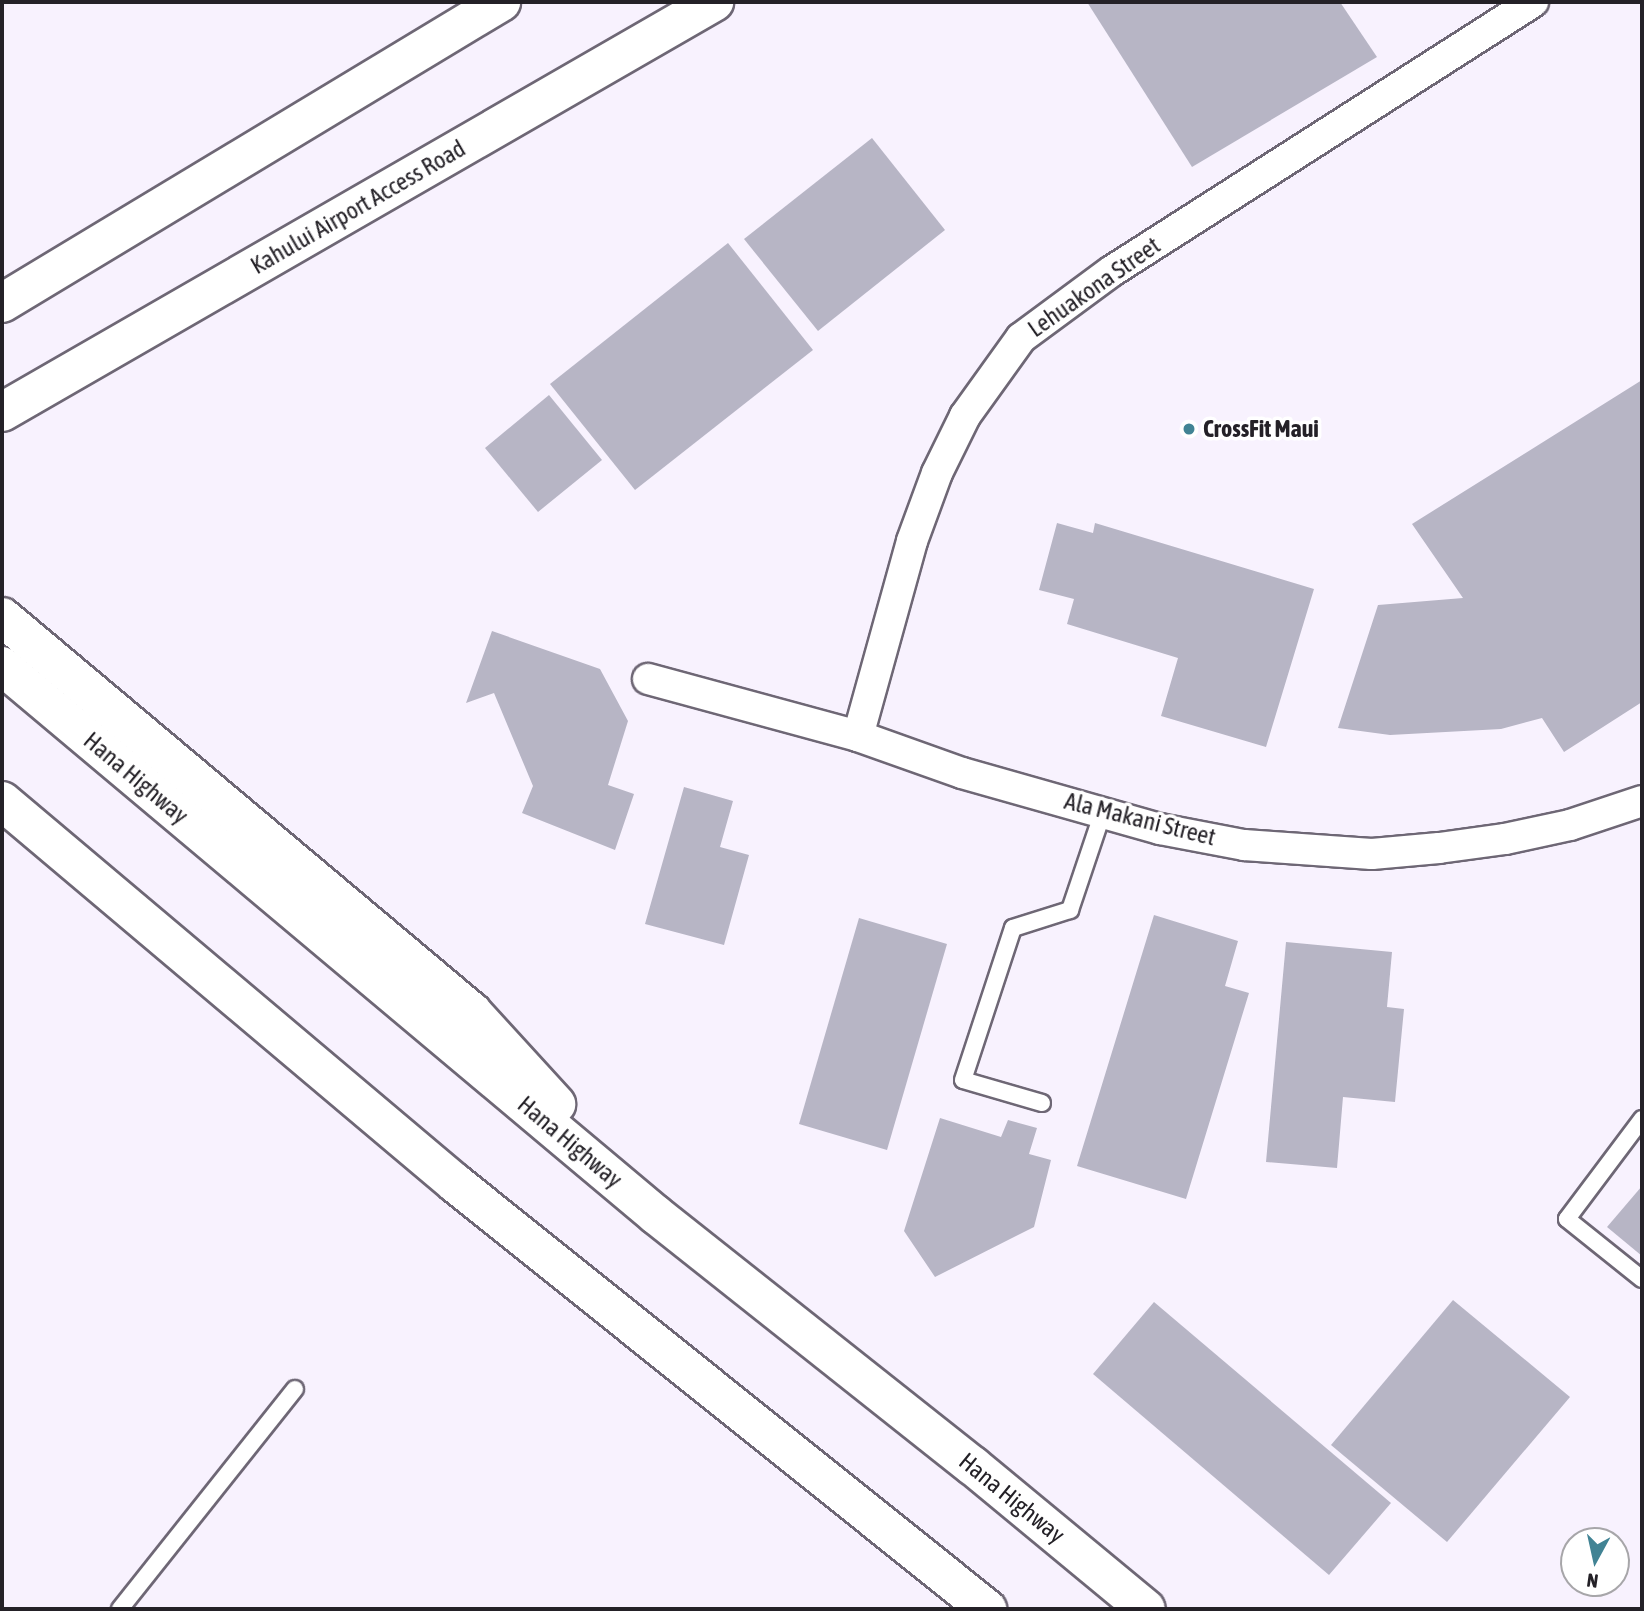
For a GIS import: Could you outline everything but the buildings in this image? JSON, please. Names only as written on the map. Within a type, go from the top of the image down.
[{"type":"main road","points":[[2,303],[501,2]]},
{"type":"main road","name":"Kahului Airport Access Road","points":[[10,408],[714,2]]},
{"type":"main road","points":[[2,617],[472,1012],[656,1214]]},
{"type":"main road","name":"Hana Highway","points":[[2,666],[656,1214],[973,1466],[1146,1609]]},
{"type":"main road","points":[[2,801],[455,1184],[987,1609]]},
{"type":"street","name":"Lehuakona Street","points":[[858,736],[912,541],[937,473],[965,416],[1021,338],[1112,271],[1533,2]]},
{"type":"street","name":"Ala Makani Street","points":[[648,679],[858,736],[962,773],[1160,829],[1244,845],[1372,854],[1505,839],[1570,825],[1642,801]]},
{"type":"lane","points":[[1042,1103],[963,1080],[1013,928],[1070,911],[1103,812]]},
{"type":"lane","points":[[1642,1119],[1567,1219],[1642,1279]]},
{"type":"lane","points":[[120,1609],[295,1389]]},
{"type":"place","name":"CrossFit Maui","points":[[1189,429]]}]
